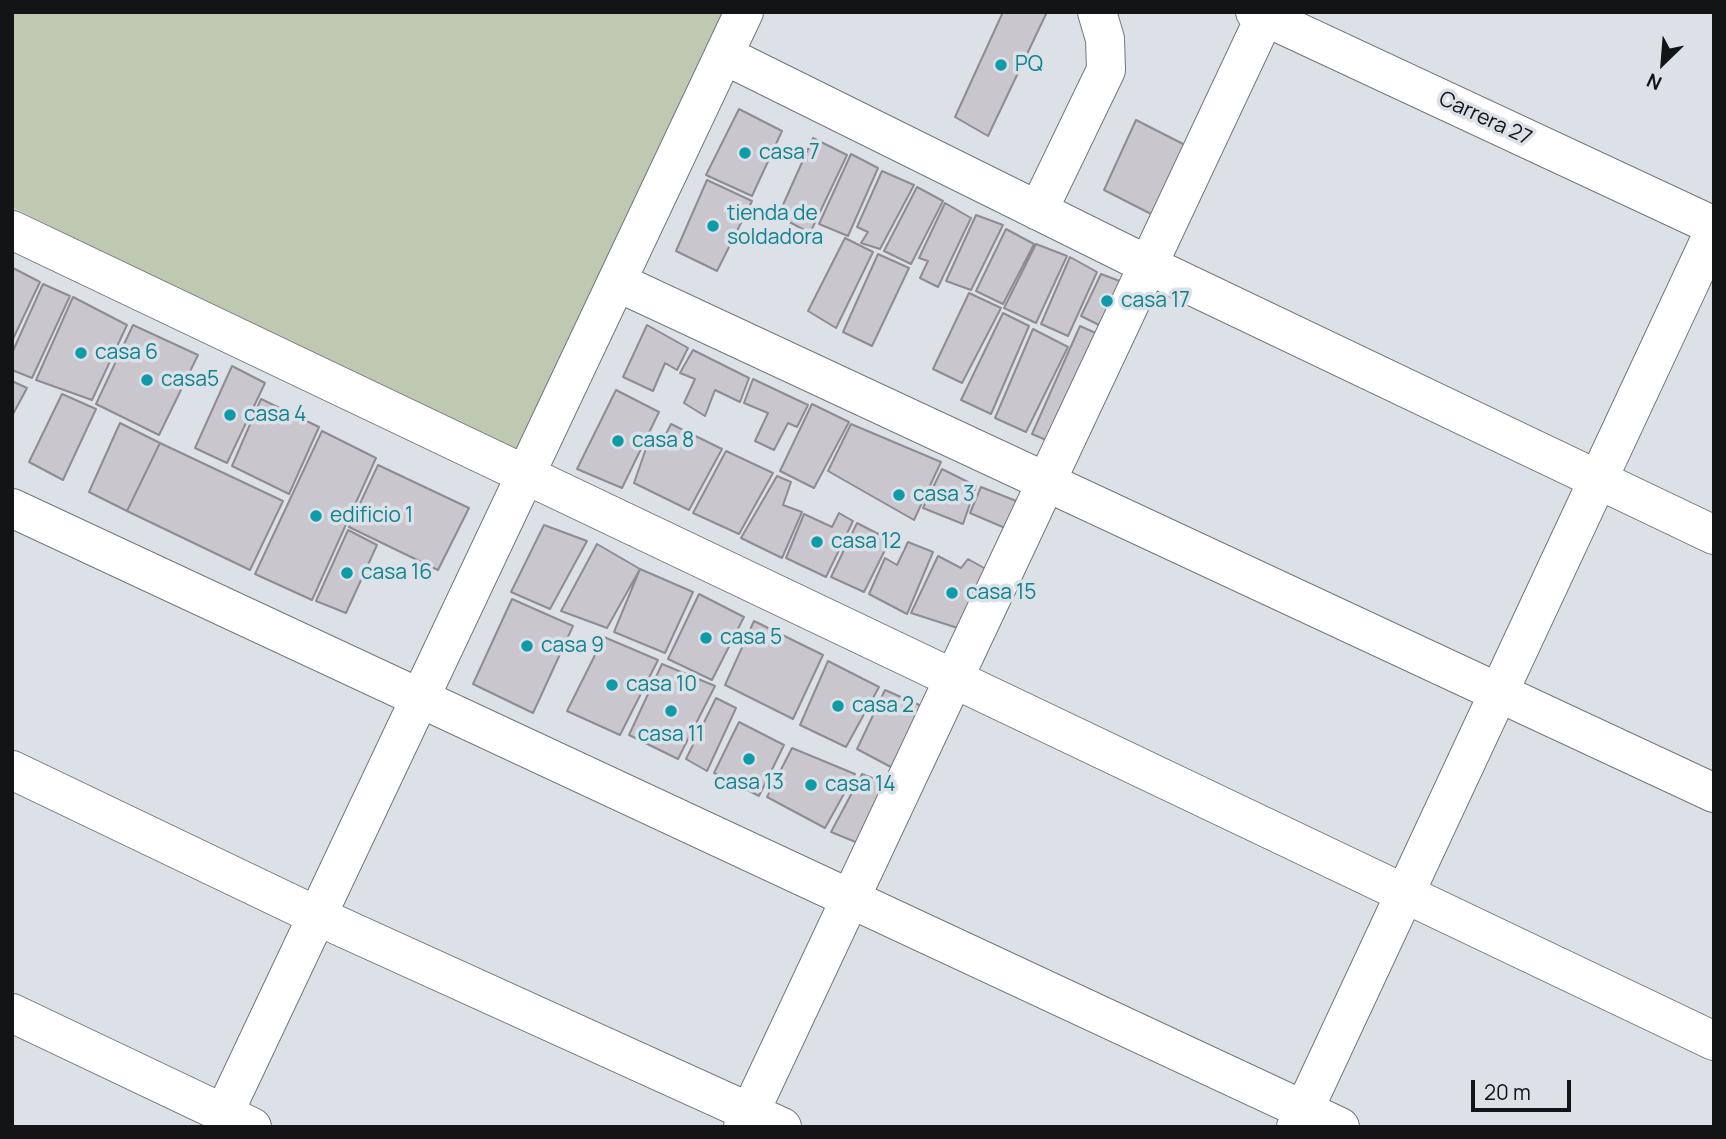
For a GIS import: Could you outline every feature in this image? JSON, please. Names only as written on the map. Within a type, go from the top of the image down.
[{"type":"street","points":[[12,1013],[238,1120],[317,916],[744,12]]},
{"type":"street","points":[[1038,211],[1105,70],[1105,39],[1097,12]]},
{"type":"street","points":[[12,770],[758,1122],[850,899],[1047,482],[1263,14]]},
{"type":"street","name":"Carrera 27","points":[[1263,14],[1714,228]]},
{"type":"street","points":[[724,55],[1148,265],[1714,535]]},
{"type":"street","points":[[1300,1118],[1714,228]]},
{"type":"street","points":[[12,230],[1714,1041]]},
{"type":"street","points":[[617,282],[1714,793]]},
{"type":"street","points":[[12,508],[850,899],[1300,1118],[1340,1127]]},
{"type":"green space","points":[[12,12],[737,12],[520,462],[12,207]]},
{"type":"building","name":"PQ","points":[[1003,12],[1047,12],[988,136],[955,117]]},
{"type":"building","name":"casa 7","points":[[739,109],[782,131],[752,196],[706,175]]},
{"type":"building","points":[[1136,120],[1191,148],[1157,217],[1104,190]]},
{"type":"building","points":[[813,138],[847,155],[810,233],[778,216]]},
{"type":"building","points":[[851,154],[878,168],[848,236],[819,224]]},
{"type":"building","points":[[882,171],[914,185],[880,249],[861,243],[868,232],[857,227]]},
{"type":"building","name":"tienda de soldadora","points":[[707,180],[752,201],[717,271],[676,251]]},
{"type":"building","points":[[917,187],[943,201],[911,264],[884,251]]},
{"type":"building","points":[[945,203],[971,218],[938,287],[920,278],[928,261],[919,258]]},
{"type":"building","points":[[976,215],[1003,225],[971,290],[946,281]]},
{"type":"building","points":[[1006,229],[1034,244],[1003,304],[976,291]]},
{"type":"building","points":[[845,238],[873,252],[836,328],[808,311]]},
{"type":"building","points":[[1036,244],[1067,256],[1036,323],[1004,308]]},
{"type":"building","points":[[878,254],[909,268],[872,346],[843,332]]},
{"type":"building","points":[[1070,257],[1097,272],[1068,336],[1041,324]]},
{"type":"building","points":[[12,268],[40,282],[12,341]]},
{"type":"building","name":"casa 17","points":[[1101,274],[1133,286],[1111,331],[1081,316]]},
{"type":"building","points":[[43,284],[70,296],[32,378],[12,370],[12,353]]},
{"type":"building","points":[[969,293],[1001,308],[962,383],[933,369]]},
{"type":"building","name":"casa 6","points":[[73,297],[127,325],[92,400],[36,380]]},
{"type":"building","points":[[1003,313],[1029,326],[991,414],[961,400]]},
{"type":"building","name":"casa5","points":[[133,325],[198,355],[159,435],[96,404]]},
{"type":"building","points":[[647,325],[688,348],[677,370],[665,363],[653,391],[623,377]]},
{"type":"building","points":[[1080,326],[1109,339],[1058,445],[1032,434]]},
{"type":"building","points":[[1033,329],[1068,347],[1026,432],[995,418]]},
{"type":"building","points":[[693,350],[749,378],[740,402],[715,390],[705,416],[684,403],[695,379],[680,373]]},
{"type":"building","name":"casa 4","points":[[232,366],[265,383],[227,463],[195,448]]},
{"type":"building","points":[[753,379],[808,405],[797,427],[788,423],[774,450],[755,441],[768,413],[744,403]]},
{"type":"building","points":[[12,381],[27,388],[12,416]]},
{"type":"building","name":"casa 8","points":[[616,390],[659,412],[622,488],[577,469]]},
{"type":"building","points":[[62,394],[96,409],[63,480],[29,462]]},
{"type":"building","points":[[261,399],[319,427],[289,494],[232,466]]},
{"type":"building","points":[[812,404],[849,422],[814,488],[780,471]]},
{"type":"building","points":[[120,423],[160,443],[127,511],[89,492]]},
{"type":"building","points":[[671,424],[722,449],[689,510],[634,483],[649,440],[662,442]]},
{"type":"building","name":"casa 3","points":[[851,424],[941,462],[914,520],[828,471]]},
{"type":"building","name":"edificio 1","points":[[322,431],[376,458],[312,600],[255,574]]},
{"type":"building","points":[[160,443],[283,501],[250,570],[127,511]]},
{"type":"building","points":[[726,451],[773,473],[739,534],[693,513]]},
{"type":"building","points":[[378,465],[469,508],[438,570],[349,527]]},
{"type":"building","points":[[942,469],[976,486],[963,524],[923,508]]},
{"type":"building","points":[[777,476],[791,482],[783,505],[802,512],[782,558],[741,538]]},
{"type":"building","points":[[981,487],[1024,504],[1012,531],[970,513]]},
{"type":"building","name":"casa 12","points":[[839,513],[853,521],[826,577],[786,558],[804,514],[832,527]]},
{"type":"building","points":[[857,523],[890,540],[864,592],[831,577]]},
{"type":"building","points":[[544,525],[587,541],[550,609],[511,592]]},
{"type":"building","name":"casa 16","points":[[348,530],[377,545],[346,613],[316,601]]},
{"type":"building","points":[[908,542],[933,552],[907,614],[869,594],[885,558],[897,565]]},
{"type":"building","points":[[597,544],[640,569],[607,628],[561,611]]},
{"type":"building","name":"casa 15","points":[[938,556],[961,568],[968,559],[993,573],[964,630],[911,613]]},
{"type":"building","points":[[640,569],[693,592],[665,653],[614,632]]},
{"type":"building","name":"casa 5","points":[[699,594],[744,617],[712,680],[668,659]]},
{"type":"building","name":"casa 9","points":[[512,599],[573,626],[533,713],[473,684]]},
{"type":"building","points":[[754,621],[823,655],[793,719],[725,685]]},
{"type":"building","name":"casa 10","points":[[604,637],[658,660],[620,735],[567,711]]},
{"type":"building","name":"casa 2","points":[[828,661],[879,687],[846,747],[800,725]]},
{"type":"building","name":"casa 11","points":[[662,664],[715,686],[678,759],[629,735]]},
{"type":"building","points":[[885,690],[933,711],[904,774],[857,749]]},
{"type":"building","points":[[716,698],[736,708],[707,771],[686,759]]},
{"type":"building","name":"casa 13","points":[[739,722],[784,745],[759,796],[714,773]]},
{"type":"building","name":"casa 14","points":[[792,748],[855,774],[825,828],[767,797]]},
{"type":"building","points":[[862,774],[898,788],[868,847],[831,832]]},
{"type":"place","name":"PQ","points":[[1001,65]]},
{"type":"place","name":"casa 7","points":[[745,153]]},
{"type":"place","name":"tienda de soldadora","points":[[713,226]]},
{"type":"place","name":"casa 17","points":[[1107,301]]},
{"type":"place","name":"casa 6","points":[[81,353]]},
{"type":"place","name":"casa5","points":[[147,380]]},
{"type":"place","name":"casa 4","points":[[230,415]]},
{"type":"place","name":"casa 8","points":[[618,441]]},
{"type":"place","name":"casa 3","points":[[899,495]]},
{"type":"place","name":"edificio 1","points":[[316,516]]},
{"type":"place","name":"casa 12","points":[[817,542]]},
{"type":"place","name":"casa 16","points":[[347,573]]},
{"type":"place","name":"casa 15","points":[[952,593]]},
{"type":"place","name":"casa 5","points":[[706,638]]},
{"type":"place","name":"casa 9","points":[[527,646]]},
{"type":"place","name":"casa 10","points":[[612,685]]},
{"type":"place","name":"casa 2","points":[[838,706]]},
{"type":"place","name":"casa 11","points":[[671,711]]},
{"type":"place","name":"casa 13","points":[[749,759]]},
{"type":"place","name":"casa 14","points":[[811,785]]}]
